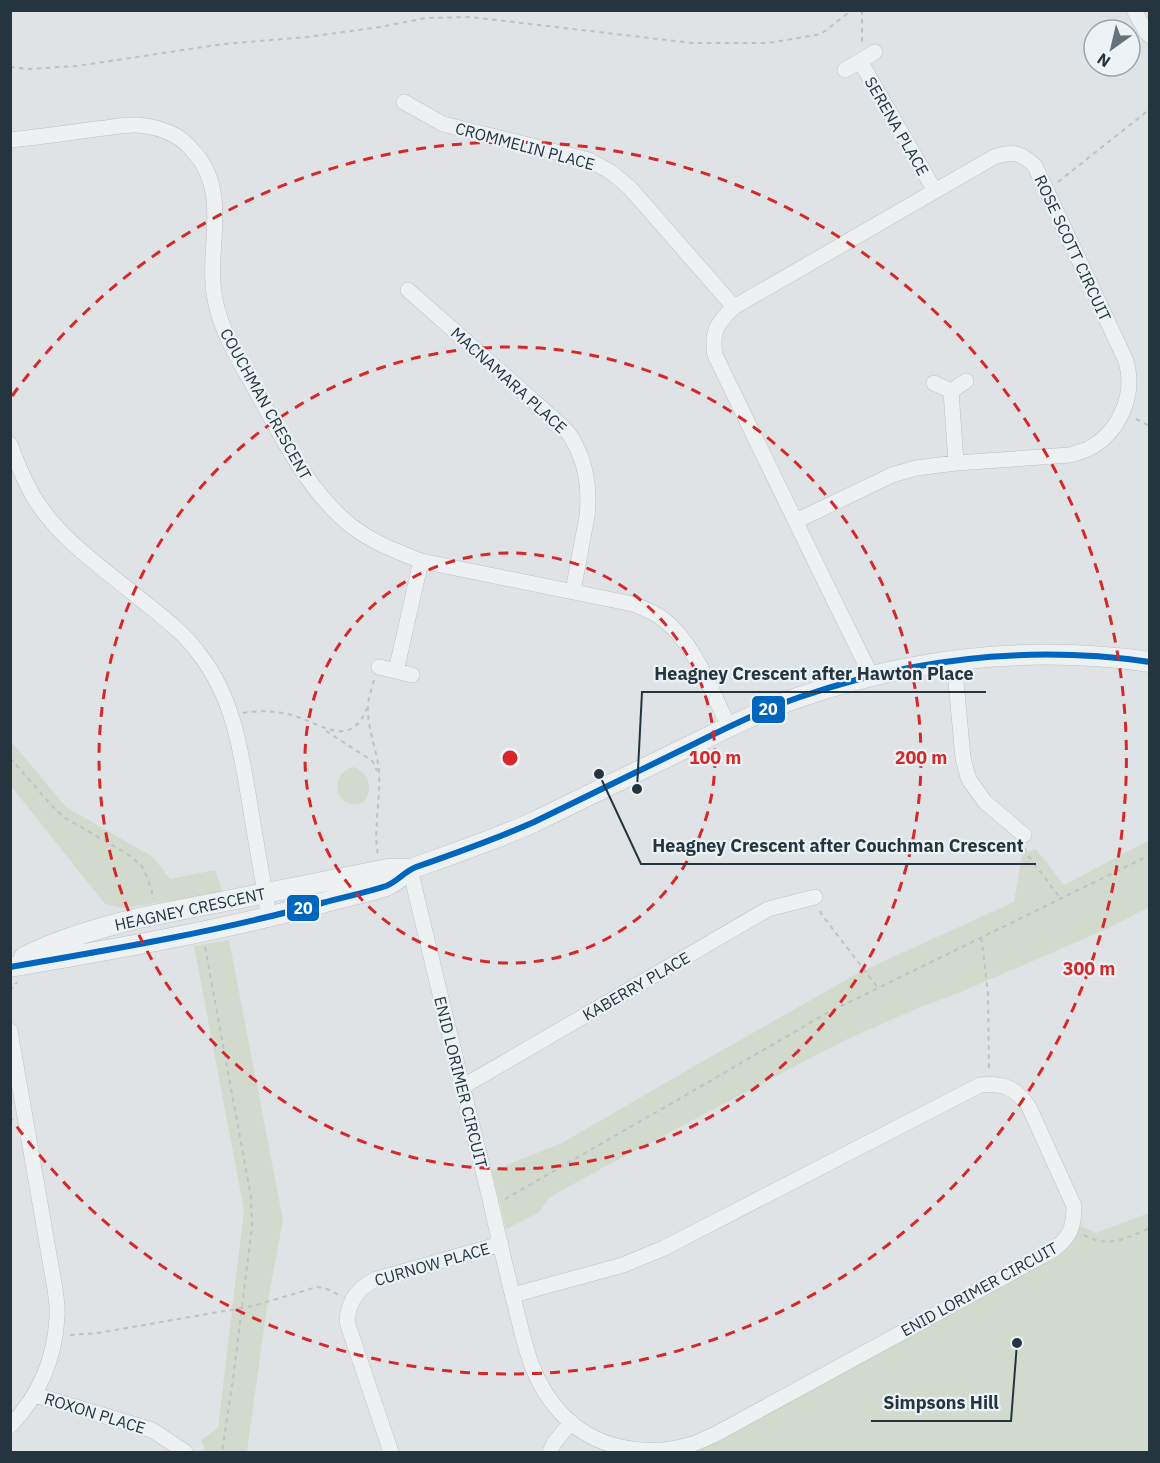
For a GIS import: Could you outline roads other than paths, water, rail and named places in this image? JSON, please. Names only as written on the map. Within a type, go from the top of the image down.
[{"type":"street","points":[[1134,10],[1149,36]]},
{"type":"street","name":"SERENA PLACE","points":[[845,70],[868,57],[935,191]]},
{"type":"street","name":"CROMMELIN PLACE","points":[[404,102],[443,124],[589,160],[611,172],[630,188],[734,307]]},
{"type":"street","name":"COUCHMAN CRESCENT","points":[[10,140],[135,125],[156,128],[176,136],[199,157],[213,187],[216,211],[213,269],[215,297],[221,323],[231,346],[297,463],[317,493],[357,530],[387,548],[421,561],[633,604],[655,613],[681,636],[694,656],[729,727]]},
{"type":"street","name":"ROSE SCOTT CIRCUIT","points":[[796,521],[892,475],[916,468],[1070,455],[1088,449],[1116,424],[1125,406],[1129,388],[1126,361],[1035,166],[1027,158],[1006,153],[994,157],[734,307],[720,320],[715,332],[713,344],[715,355],[796,521],[872,675]]},
{"type":"street","name":"MACNAMARA PLACE","points":[[408,290],[555,419],[570,435],[581,455],[587,478],[588,503],[573,591]]},
{"type":"street","points":[[951,391],[966,381]]},
{"type":"street","points":[[934,383],[951,391]]},
{"type":"street","points":[[951,391],[956,463]]},
{"type":"street","points":[[10,444],[20,472],[36,500],[55,525],[179,631],[200,655],[218,682],[232,716],[240,745],[269,918]]},
{"type":"street","points":[[396,671],[421,561]]},
{"type":"street","name":"HEAGNEY CRESCENT","points":[[10,965],[160,941],[269,918],[390,885],[410,869],[532,822],[729,727],[799,697],[872,675],[912,666],[997,656],[1084,655],[1149,662]]},
{"type":"street","points":[[954,660],[963,758],[967,774],[985,802],[1024,835]]},
{"type":"street","points":[[379,667],[412,675]]},
{"type":"street","name":"HEAGNEY CRESCENT","points":[[10,965],[64,940],[139,918],[381,870],[410,869]]},
{"type":"street","name":"ENID LORIMER CIRCUIT","points":[[410,869],[462,1087],[513,1295],[531,1366],[543,1391],[561,1413],[588,1435],[630,1450],[652,1452],[690,1445],[714,1435],[1053,1250],[1062,1243],[1072,1228],[1074,1206],[1029,1107],[1021,1095],[1009,1087],[995,1084],[980,1085],[664,1248],[622,1265],[513,1295]]},
{"type":"street","name":"KABERRY PLACE","points":[[462,1087],[768,909],[815,897]]},
{"type":"street","points":[[10,1031],[55,1289],[57,1315],[47,1369],[35,1395],[10,1426]]},
{"type":"street","name":"CURNOW PLACE","points":[[391,1452],[347,1322],[348,1311],[355,1295],[367,1284],[377,1279],[501,1244]]},
{"type":"street","name":"ROXON PLACE","points":[[35,1395],[152,1431],[185,1452]]},
{"type":"street","points":[[550,1452],[554,1443],[571,1422]]},
{"type":"place","name":"Heagney Crescent after Couchman Crescent","points":[[599,774]]},
{"type":"place","name":"Heagney Crescent after Hawton Place","points":[[637,789]]},
{"type":"place","name":"Simpsons Hill","points":[[1017,1343]]}]
